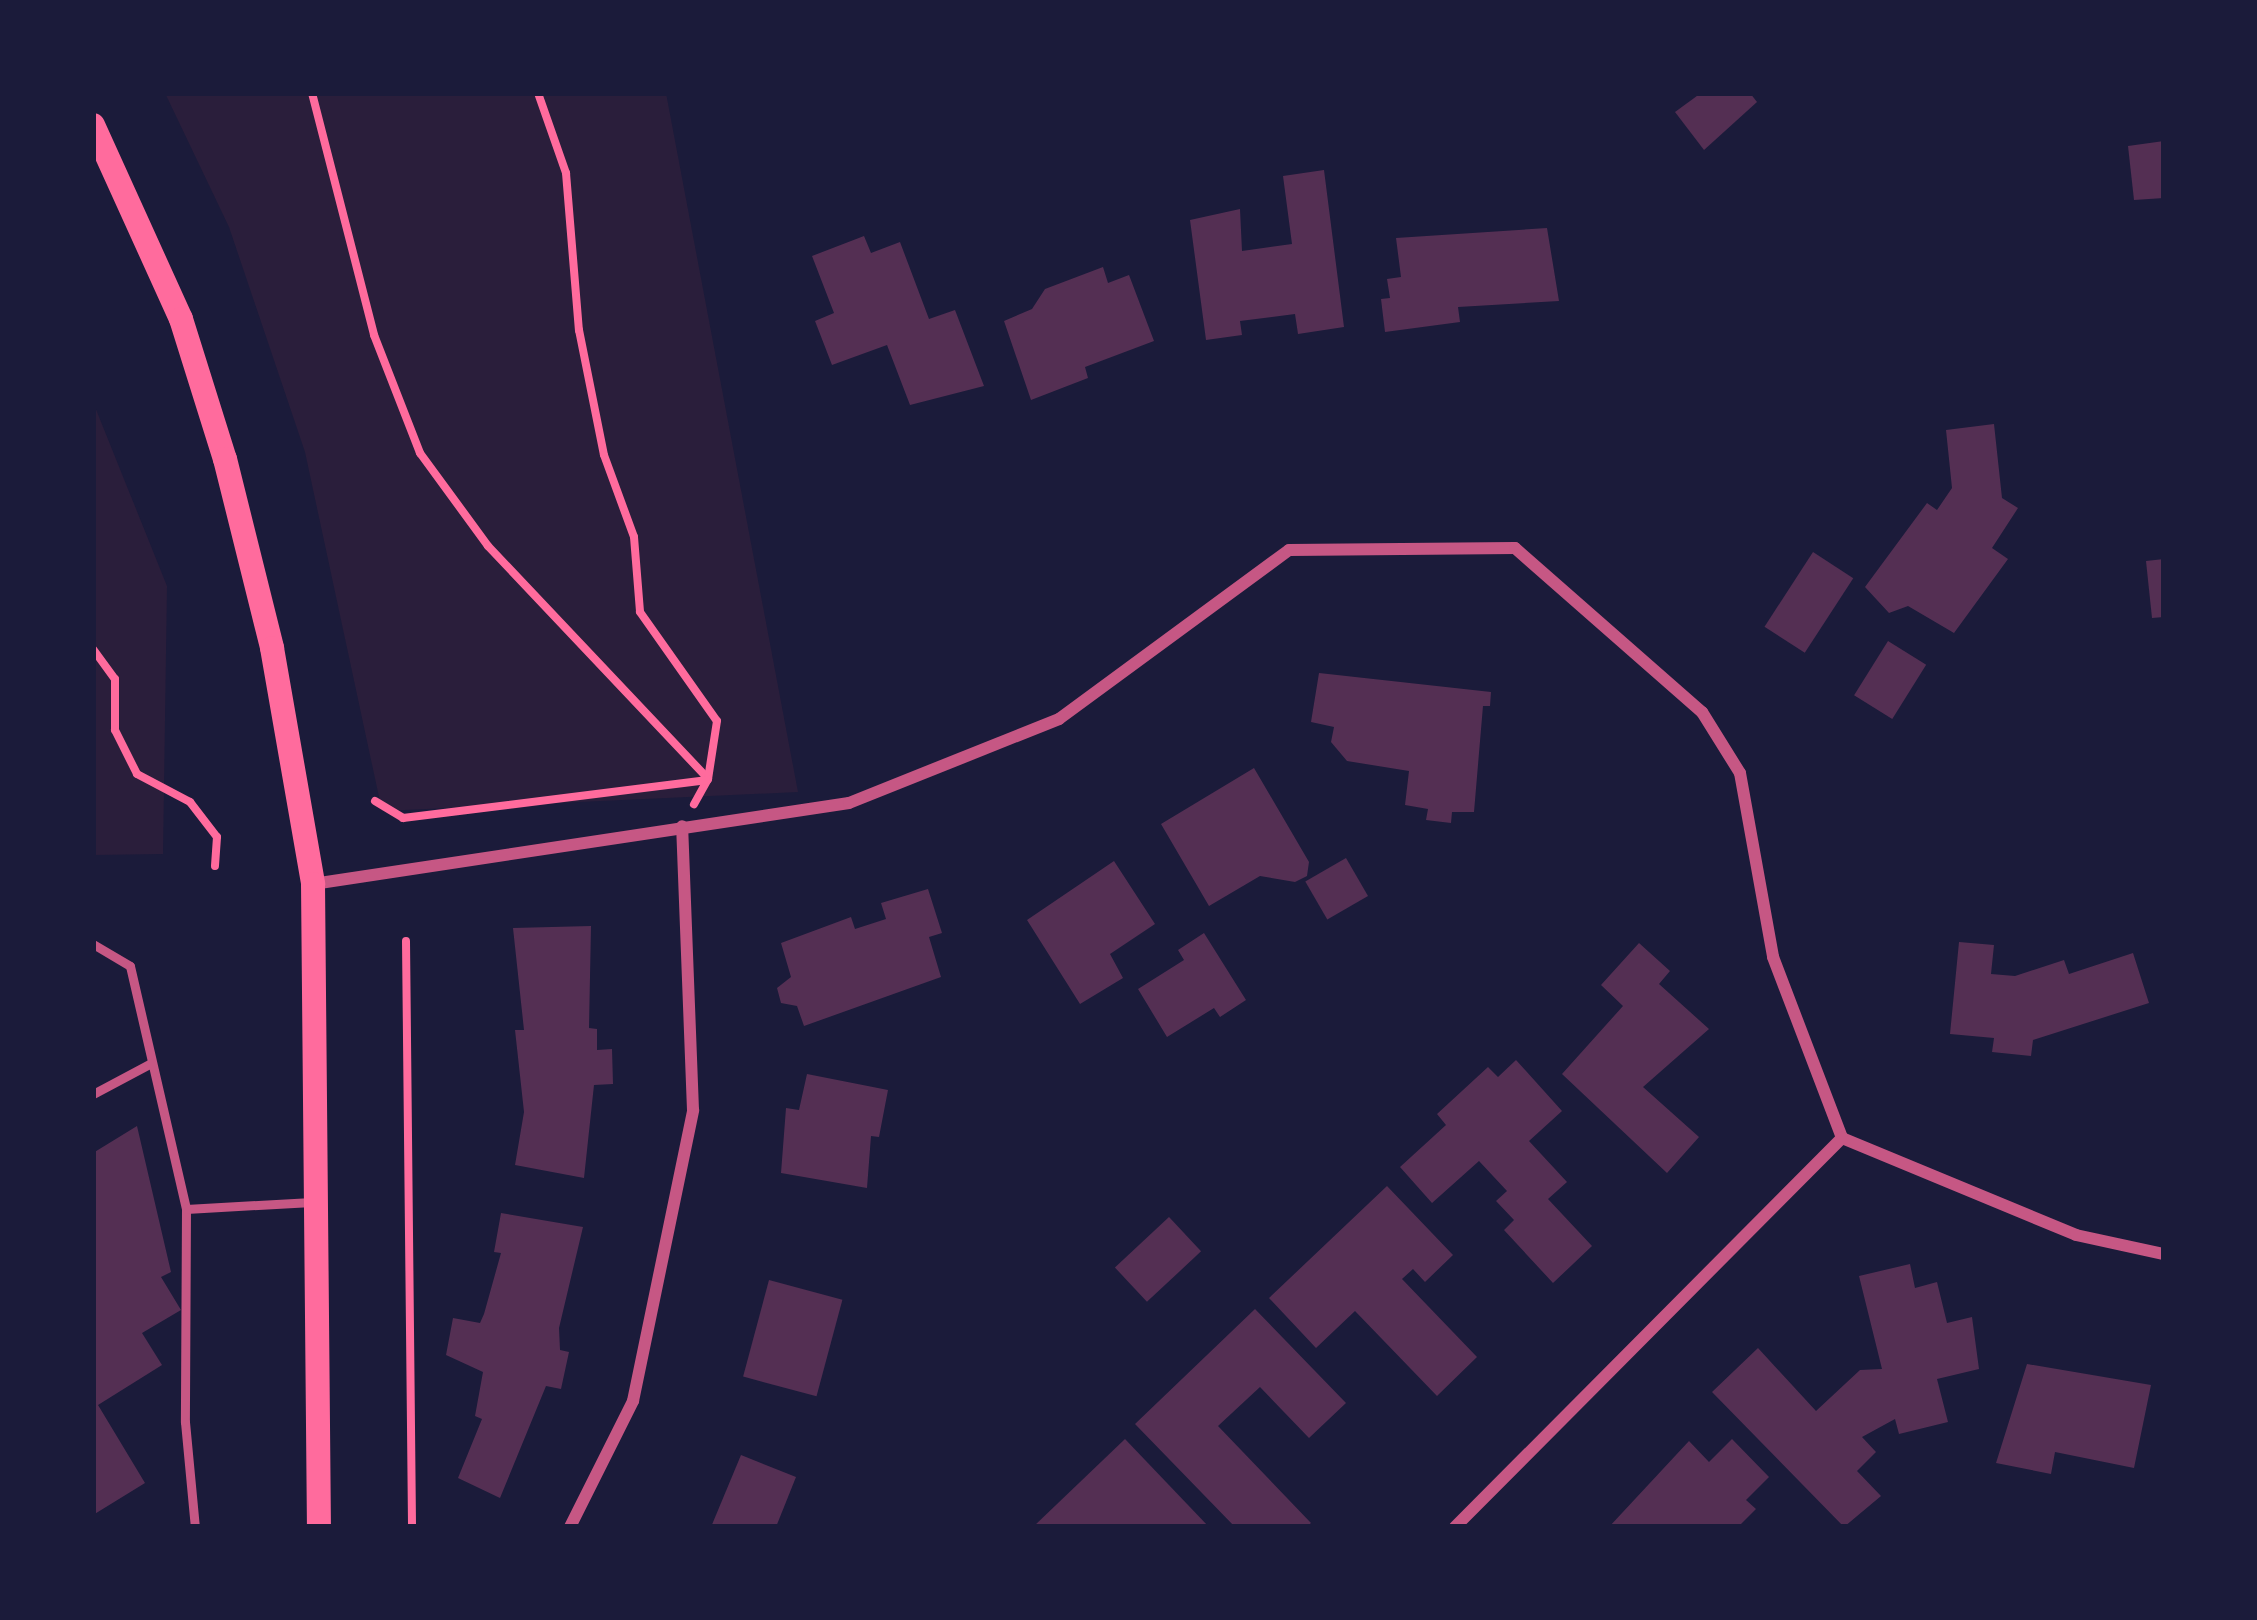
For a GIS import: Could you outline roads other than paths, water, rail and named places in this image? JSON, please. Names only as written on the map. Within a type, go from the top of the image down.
[{"type":"main road","points":[[93,125],[182,319],[225,459],[272,648],[313,884],[319,1527]]},
{"type":"street","points":[[313,884],[849,803],[1059,719],[1289,550],[1515,548],[1702,712],[1740,773],[1773,958],[1842,1138],[2076,1235],[2164,1254]]},
{"type":"street","points":[[570,1527],[633,1401],[693,1109],[682,826]]},
{"type":"street","points":[[1455,1527],[1842,1138]]},
{"type":"lane","points":[[93,944],[130,966],[186,1209],[185,1422],[195,1527]]},
{"type":"lane","points":[[93,1094],[151,1063]]},
{"type":"lane","points":[[186,1209],[316,1202]]}]
